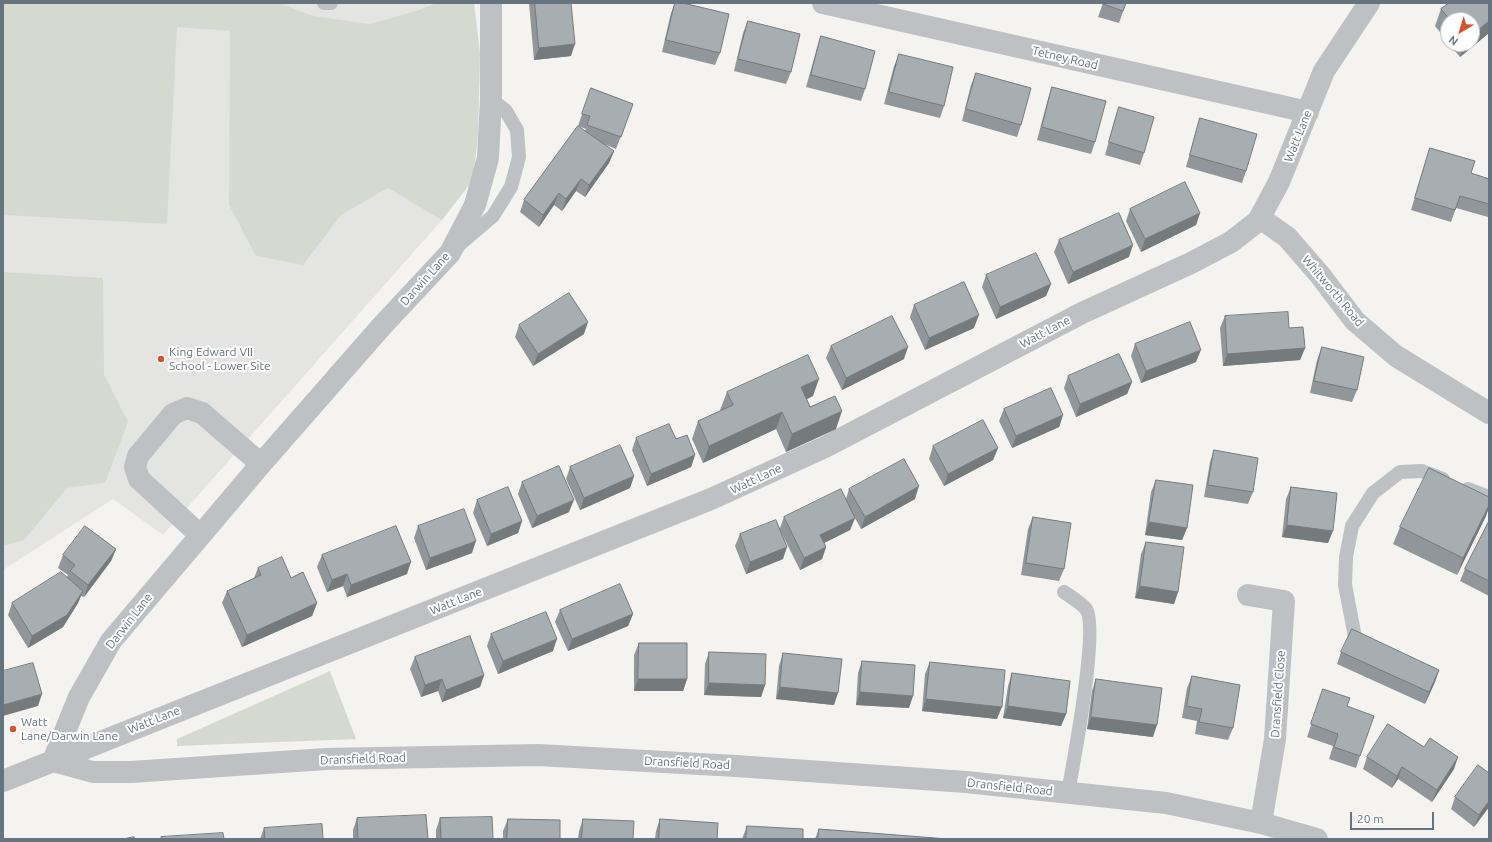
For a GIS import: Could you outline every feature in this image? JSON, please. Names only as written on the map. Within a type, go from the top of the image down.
[{"type":"street","name":"Darwin Lane","points":[[54,761],[79,697],[112,640],[261,464],[381,327],[450,253],[475,205],[488,158],[491,98],[491,3]]},
{"type":"street","name":"Tetney Road","points":[[823,3],[1308,112]]},
{"type":"street","name":"Watt Lane","points":[[3,781],[711,499],[825,447],[1082,313],[1191,263],[1231,242],[1260,218],[1280,182],[1324,71],[1369,3]]},
{"type":"street","name":"Whitworth Road","points":[[1260,218],[1287,236],[1355,321],[1390,351],[1489,413]]},
{"type":"street","points":[[200,535],[139,479],[135,467],[138,456],[173,414],[187,408],[202,413],[261,464]]},
{"type":"street","name":"Dransfield Close","points":[[1248,596],[1284,601],[1275,739],[1262,823]]},
{"type":"street","name":"Dransfield Road","points":[[54,761],[93,772],[131,772],[326,759],[538,755],[966,782],[1166,804],[1262,823],[1317,839]]},
{"type":"lane","points":[[324,3],[331,3]]},
{"type":"lane","points":[[450,253],[493,216],[511,187],[519,156],[517,130],[506,111],[491,98]]},
{"type":"lane","points":[[1355,637],[1345,585],[1346,556],[1352,526],[1373,493],[1400,472],[1422,471],[1489,497]]},
{"type":"lane","points":[[1064,592],[1086,610],[1090,626],[1082,710],[1068,793]]},
{"type":"shaded area","name":"King Edward VII School - Lower Site","points":[[3,3],[474,3],[480,53],[478,134],[473,180],[442,220],[163,535],[113,499],[3,570]]},
{"type":"shaded area","points":[[3,3],[279,3],[313,16],[370,24],[416,11],[437,3],[474,3],[480,53],[478,134],[473,180],[442,220],[388,188],[341,215],[303,265],[256,256],[229,205],[230,31],[177,27],[167,224],[3,215]]},
{"type":"shaded area","points":[[3,272],[103,278],[104,374],[128,422],[105,483],[67,488],[24,540],[3,546]]},
{"type":"shaded area","points":[[330,671],[356,739],[177,746],[177,739]]},
{"type":"building","points":[[535,3],[571,3],[575,44],[539,48]]},
{"type":"building","points":[[675,3],[683,3],[729,14],[720,53],[666,40]]},
{"type":"building","points":[[1103,3],[1126,3],[1123,11]]},
{"type":"building","points":[[1449,3],[1489,3],[1489,21],[1480,28],[1480,12],[1443,12],[1441,9]]},
{"type":"building","points":[[748,21],[800,34],[791,72],[738,59]]},
{"type":"building","points":[[821,36],[875,51],[865,89],[811,75]]},
{"type":"building","points":[[899,54],[953,67],[944,106],[889,92]]},
{"type":"building","points":[[976,73],[1031,88],[1021,125],[966,109]]},
{"type":"building","points":[[1052,87],[1106,101],[1095,142],[1042,127]]},
{"type":"building","points":[[591,88],[633,104],[621,137],[587,125],[590,116],[582,114]]},
{"type":"building","points":[[1119,107],[1154,117],[1144,153],[1109,142]]},
{"type":"building","points":[[1200,118],[1257,134],[1246,171],[1190,155]]},
{"type":"building","points":[[578,126],[614,151],[589,185],[581,179],[566,199],[559,193],[543,215],[524,200]]},
{"type":"building","points":[[1430,148],[1475,161],[1471,173],[1489,179],[1489,204],[1460,196],[1455,210],[1415,198]]},
{"type":"building","points":[[1185,182],[1200,213],[1145,239],[1130,209]]},
{"type":"building","points":[[1119,213],[1133,245],[1073,272],[1059,240]]},
{"type":"building","points":[[1036,253],[1051,284],[1000,307],[986,275]]},
{"type":"building","points":[[964,282],[979,315],[929,338],[914,305]]},
{"type":"building","points":[[569,293],[588,322],[538,354],[519,325]]},
{"type":"building","points":[[1288,312],[1289,328],[1303,327],[1305,348],[1227,354],[1225,316]]},
{"type":"building","points":[[892,316],[908,347],[846,378],[831,346]]},
{"type":"building","points":[[1190,322],[1201,350],[1146,371],[1135,344]]},
{"type":"building","points":[[1322,347],[1364,357],[1357,390],[1314,381]]},
{"type":"building","points":[[1119,354],[1132,382],[1080,404],[1068,376]]},
{"type":"building","points":[[808,355],[819,379],[801,387],[810,407],[835,396],[842,411],[792,434],[782,412],[709,446],[698,421],[733,405],[727,392]]},
{"type":"building","points":[[1051,388],[1063,415],[1016,436],[1004,409]]},
{"type":"building","points":[[983,420],[998,448],[948,474],[933,446]]},
{"type":"building","points":[[669,424],[676,439],[687,435],[695,455],[651,474],[636,438]]},
{"type":"building","points":[[620,445],[634,476],[584,498],[570,467]]},
{"type":"building","points":[[1214,450],[1258,458],[1253,492],[1208,485]]},
{"type":"building","points":[[904,459],[919,486],[865,517],[849,489]]},
{"type":"building","points":[[559,466],[574,500],[537,516],[522,482]]},
{"type":"building","points":[[1429,468],[1489,497],[1489,505],[1463,558],[1400,527]]},
{"type":"building","points":[[1156,480],[1193,485],[1187,528],[1149,522]]},
{"type":"building","points":[[508,487],[522,521],[491,534],[477,500]]},
{"type":"building","points":[[1291,487],[1337,493],[1333,531],[1287,525]]},
{"type":"building","points":[[841,489],[855,518],[820,535],[826,547],[804,558],[784,517]]},
{"type":"building","points":[[464,509],[476,541],[430,558],[418,526]]},
{"type":"building","points":[[1033,517],[1071,523],[1064,569],[1026,563]]},
{"type":"building","points":[[776,520],[787,547],[750,562],[740,534]]},
{"type":"building","points":[[1489,521],[1489,581],[1465,569]]},
{"type":"building","points":[[85,526],[116,549],[88,585],[70,571],[75,565],[63,555]]},
{"type":"building","points":[[396,526],[411,562],[351,585],[347,574],[332,580],[322,555]]},
{"type":"building","points":[[1146,542],[1184,547],[1178,592],[1140,586]]},
{"type":"building","points":[[282,557],[291,578],[303,572],[317,603],[247,635],[227,591],[261,575],[258,568]]},
{"type":"building","points":[[61,572],[83,591],[67,615],[32,636],[12,603]]},
{"type":"building","points":[[620,584],[633,614],[572,639],[560,610]]},
{"type":"building","points":[[546,612],[557,639],[503,661],[491,634]]},
{"type":"building","points":[[1352,629],[1439,670],[1429,692],[1341,652]]},
{"type":"building","points":[[470,636],[484,675],[446,690],[442,679],[425,685],[415,657]]},
{"type":"building","points":[[639,643],[687,643],[687,679],[638,679]]},
{"type":"building","points":[[709,652],[766,654],[765,685],[709,683]]},
{"type":"building","points":[[783,653],[842,659],[838,693],[780,687]]},
{"type":"building","points":[[862,661],[915,665],[913,696],[860,692]]},
{"type":"building","points":[[930,662],[1005,670],[1002,707],[926,699]]},
{"type":"building","points":[[33,663],[42,694],[3,705],[3,671]]},
{"type":"building","points":[[1012,673],[1070,681],[1066,714],[1008,706]]},
{"type":"building","points":[[1192,676],[1240,685],[1233,728],[1199,722],[1202,709],[1187,706]]},
{"type":"building","points":[[1096,679],[1162,688],[1157,725],[1091,717]]},
{"type":"building","points":[[1323,689],[1350,698],[1347,706],[1374,716],[1360,756],[1334,747],[1338,734],[1311,724]]},
{"type":"building","points":[[1388,724],[1424,747],[1430,738],[1458,757],[1437,790],[1402,767],[1397,776],[1367,757]]},
{"type":"building","points":[[1478,765],[1489,773],[1489,801],[1479,815],[1455,797]]},
{"type":"building","points":[[426,815],[428,839],[358,839],[357,818]]},
{"type":"building","points":[[492,817],[493,839],[441,839],[440,818]]},
{"type":"building","points":[[508,819],[560,820],[560,839],[507,839]]},
{"type":"building","points":[[583,819],[634,821],[633,839],[582,839]]},
{"type":"building","points":[[660,819],[718,823],[717,839],[659,839]]},
{"type":"building","points":[[322,824],[323,839],[265,839],[264,828]]},
{"type":"building","points":[[747,826],[803,829],[803,839],[746,839]]},
{"type":"building","points":[[819,829],[948,839],[818,839]]},
{"type":"building","points":[[223,833],[224,839],[161,839],[161,837]]},
{"type":"building","points":[[134,837],[135,839],[124,839]]},
{"type":"place","name":"King Edward VII School - Lower Site","points":[[161,359]]},
{"type":"place","name":"Watt Lane/Darwin Lane","points":[[13,729]]}]
